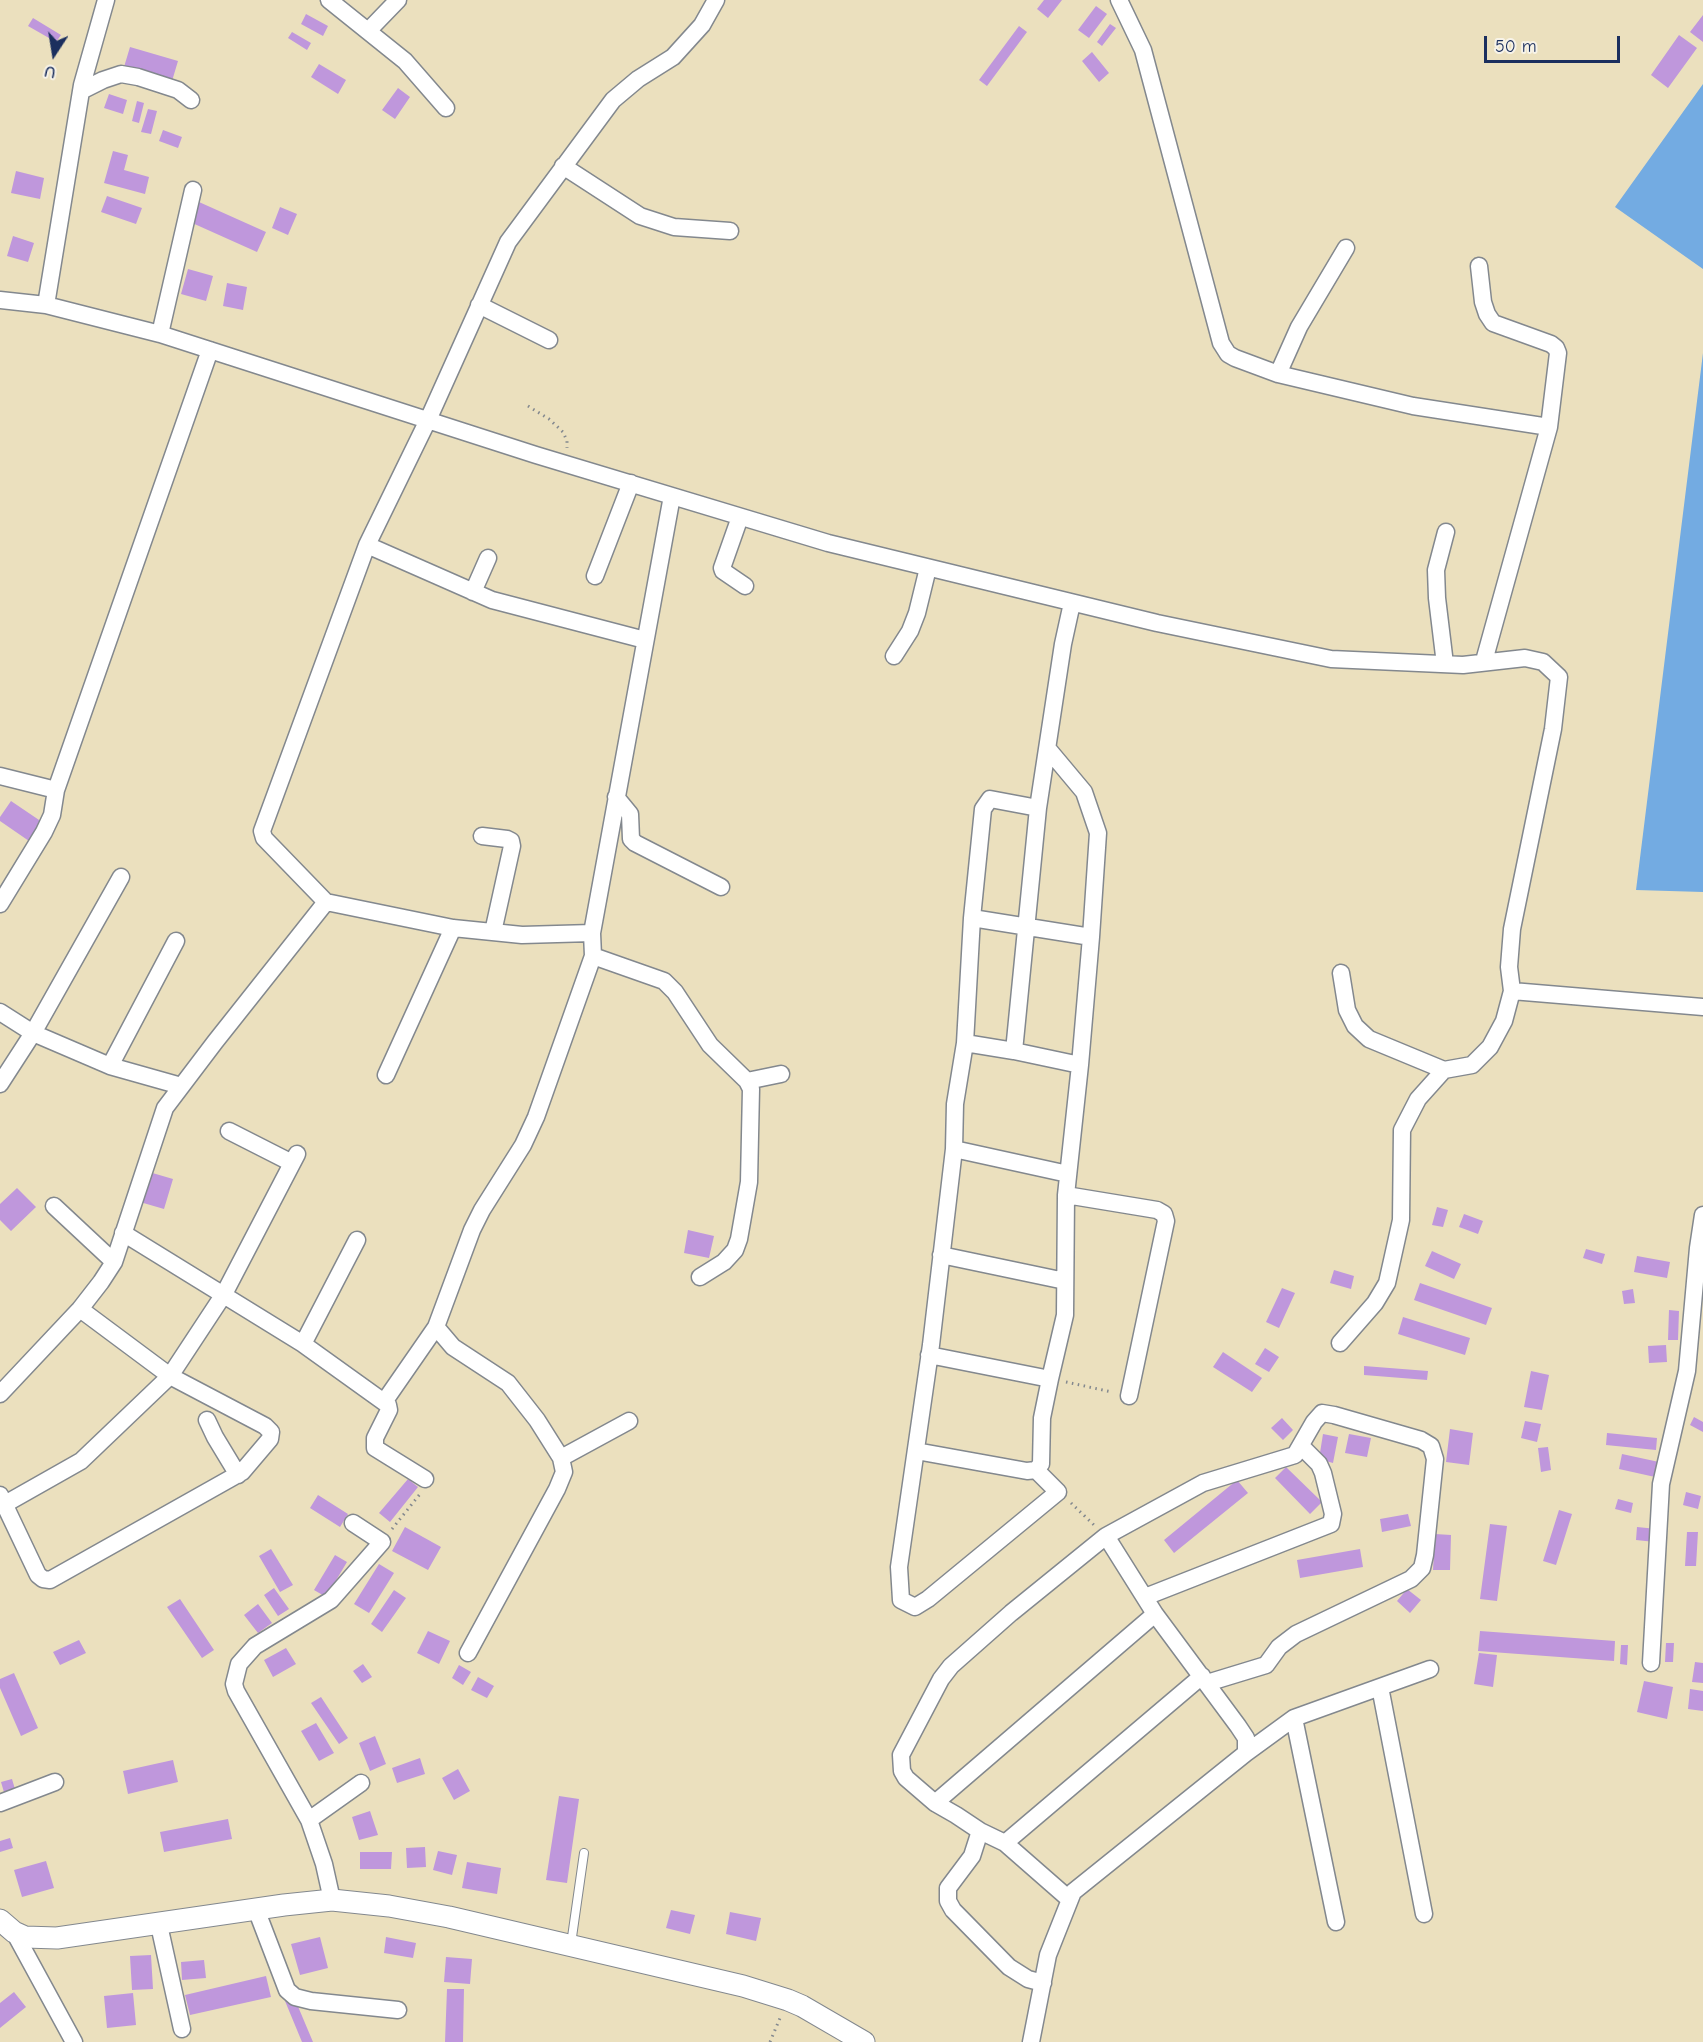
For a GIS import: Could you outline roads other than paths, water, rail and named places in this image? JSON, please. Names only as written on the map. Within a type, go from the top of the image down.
[{"type":"street","points":[[46,305],[81,91],[106,0]]},
{"type":"street","points":[[329,0],[405,61],[446,108]]},
{"type":"street","points":[[368,31],[399,0]]},
{"type":"street","points":[[592,933],[522,935],[453,928],[326,902],[264,838],[262,831],[367,545],[428,420],[508,242],[614,100],[638,79],[673,57],[702,25],[716,0]]},
{"type":"street","points":[[1119,0],[1143,50],[1221,344],[1228,354],[1278,374],[1413,406],[1549,427]]},
{"type":"street","points":[[81,91],[121,74],[178,90],[191,100]]},
{"type":"street","points":[[563,166],[640,216],[674,227],[730,231]]},
{"type":"street","points":[[160,334],[193,190]]},
{"type":"street","points":[[1278,374],[1299,327],[1346,248]]},
{"type":"street","points":[[1479,266],[1484,302],[1487,314],[1493,323],[1551,344],[1556,348],[1558,354],[1549,427],[1484,662]]},
{"type":"street","points":[[0,300],[46,305],[160,334],[567,465],[828,543],[1157,623],[1331,659],[1463,665],[1525,658],[1543,662],[1559,677],[1553,729],[1512,928],[1509,968],[1512,991],[1504,1021],[1490,1047],[1472,1065],[1444,1070],[1369,1039],[1355,1026],[1347,1010],[1341,973]]},
{"type":"street","points":[[479,305],[549,340]]},
{"type":"street","points":[[0,904],[44,832],[52,814],[56,790],[210,350]]},
{"type":"street","points":[[595,576],[631,483]]},
{"type":"street","points":[[384,1402],[436,1327],[472,1230],[523,1145],[536,1117],[593,956],[592,933],[672,496]]},
{"type":"street","points":[[741,517],[722,568],[723,572],[745,586]]},
{"type":"street","points":[[1445,664],[1436,570],[1446,532]]},
{"type":"street","points":[[367,545],[492,600],[645,640]]},
{"type":"street","points":[[473,592],[488,558]]},
{"type":"street","points":[[894,656],[910,631],[917,613],[928,568]]},
{"type":"street","points":[[1014,1051],[1038,808],[1064,637],[1072,603]]},
{"type":"street","points":[[916,1451],[1027,1471],[1036,1470],[1041,1464],[1042,1418],[1065,1316],[1066,1195],[1080,1065],[1098,833],[1084,792],[1048,749]]},
{"type":"street","points":[[0,776],[56,790]]},
{"type":"street","points":[[616,797],[630,814],[631,839],[635,843],[721,887]]},
{"type":"street","points":[[1036,1470],[1058,1492],[928,1599],[915,1607],[901,1600],[899,1567],[929,1355],[954,1149],[955,1104],[964,1043],[972,918],[983,809],[990,800],[1038,808]]},
{"type":"street","points":[[482,836],[507,839],[511,841],[512,846],[493,932]]},
{"type":"street","points":[[0,1084],[33,1033],[121,877]]},
{"type":"street","points":[[0,1394],[80,1309],[114,1262],[165,1108],[326,902]]},
{"type":"street","points":[[972,918],[1091,937]]},
{"type":"street","points":[[386,1075],[453,928]]},
{"type":"street","points":[[110,1065],[176,941]]},
{"type":"street","points":[[593,956],[663,981],[675,992],[710,1045],[747,1081],[751,1089],[748,1182],[739,1239],[735,1250],[724,1262],[700,1276]]},
{"type":"street","points":[[1512,991],[1703,1007]]},
{"type":"street","points":[[0,1012],[33,1033],[110,1065],[181,1086]]},
{"type":"street","points":[[964,1043],[1080,1065]]},
{"type":"street","points":[[1340,1343],[1374,1303],[1387,1283],[1401,1220],[1402,1130],[1418,1099],[1444,1070]]},
{"type":"street","points":[[747,1081],[771,1078],[781,1074]]},
{"type":"street","points":[[80,1309],[170,1376],[265,1426],[271,1432],[270,1439],[238,1474],[50,1580],[38,1575],[2,1500],[81,1461],[170,1376],[224,1294],[295,1159],[229,1131]]},
{"type":"street","points":[[954,1149],[1068,1174]]},
{"type":"street","points":[[1066,1195],[1157,1210],[1164,1214],[1166,1221],[1129,1396]]},
{"type":"street","points":[[54,1206],[114,1262]]},
{"type":"street","points":[[1651,1663],[1661,1484],[1688,1371],[1703,1215]]},
{"type":"street","points":[[123,1233],[303,1344],[388,1405],[389,1410],[375,1438],[375,1448],[425,1479]]},
{"type":"street","points":[[303,1344],[357,1240]]},
{"type":"street","points":[[941,1255],[1065,1281]]},
{"type":"street","points":[[436,1327],[453,1347],[508,1383],[537,1420],[561,1458],[564,1472],[468,1653]]},
{"type":"street","points":[[929,1355],[1050,1378]]},
{"type":"street","points":[[1005,1843],[1204,1680],[1266,1665],[1279,1647],[1296,1634],[1411,1579],[1422,1568],[1425,1555],[1435,1459],[1431,1446],[1410,1437],[1322,1413],[1314,1422],[1295,1455],[1203,1483],[1106,1536],[1011,1613],[951,1666],[941,1679],[901,1755],[900,1764],[906,1778],[934,1803],[980,1831],[1005,1843],[1069,1899]]},
{"type":"street","points":[[207,1420],[238,1474]]},
{"type":"street","points":[[561,1458],[629,1421]]},
{"type":"street","points":[[1145,1597],[1331,1524],[1333,1514],[1323,1473],[1319,1464],[1301,1446]]},
{"type":"street","points":[[332,1900],[324,1864],[309,1820],[236,1691],[235,1677],[239,1664],[255,1646],[332,1600],[382,1542],[353,1523]]},
{"type":"street","points":[[1106,1536],[1155,1614],[1246,1738],[1246,1753]]},
{"type":"street","points":[[934,1803],[1155,1614]]},
{"type":"street","points":[[1031,2042],[1048,1954],[1073,1892],[1246,1753],[1294,1718],[1431,1669]]},
{"type":"street","points":[[1380,1687],[1424,1914]]},
{"type":"street","points":[[1294,1718],[1336,1922]]},
{"type":"street","points":[[0,1803],[55,1782]]},
{"type":"street","points":[[309,1820],[361,1783]]},
{"type":"street","points":[[980,1831],[972,1856],[948,1888],[948,1901],[953,1910],[1009,1967],[1029,1979],[1043,1983]]},
{"type":"street","points":[[7,1926],[39,1939],[159,1925],[256,1909],[332,1900],[388,1906],[449,1917],[732,1983],[795,2003],[864,2042]]},
{"type":"street","points":[[256,1909],[287,1990],[295,1997],[311,2001],[398,2010]]},
{"type":"street","points":[[159,1925],[182,2029]]},
{"type":"street","points":[[7,1926],[74,2042]]},
{"type":"lane","points":[[571,1945],[584,1853]]},
{"type":"water","points":[[1703,84],[1703,269],[1615,207]]},
{"type":"water","points":[[1703,353],[1703,892],[1636,890]]}]
